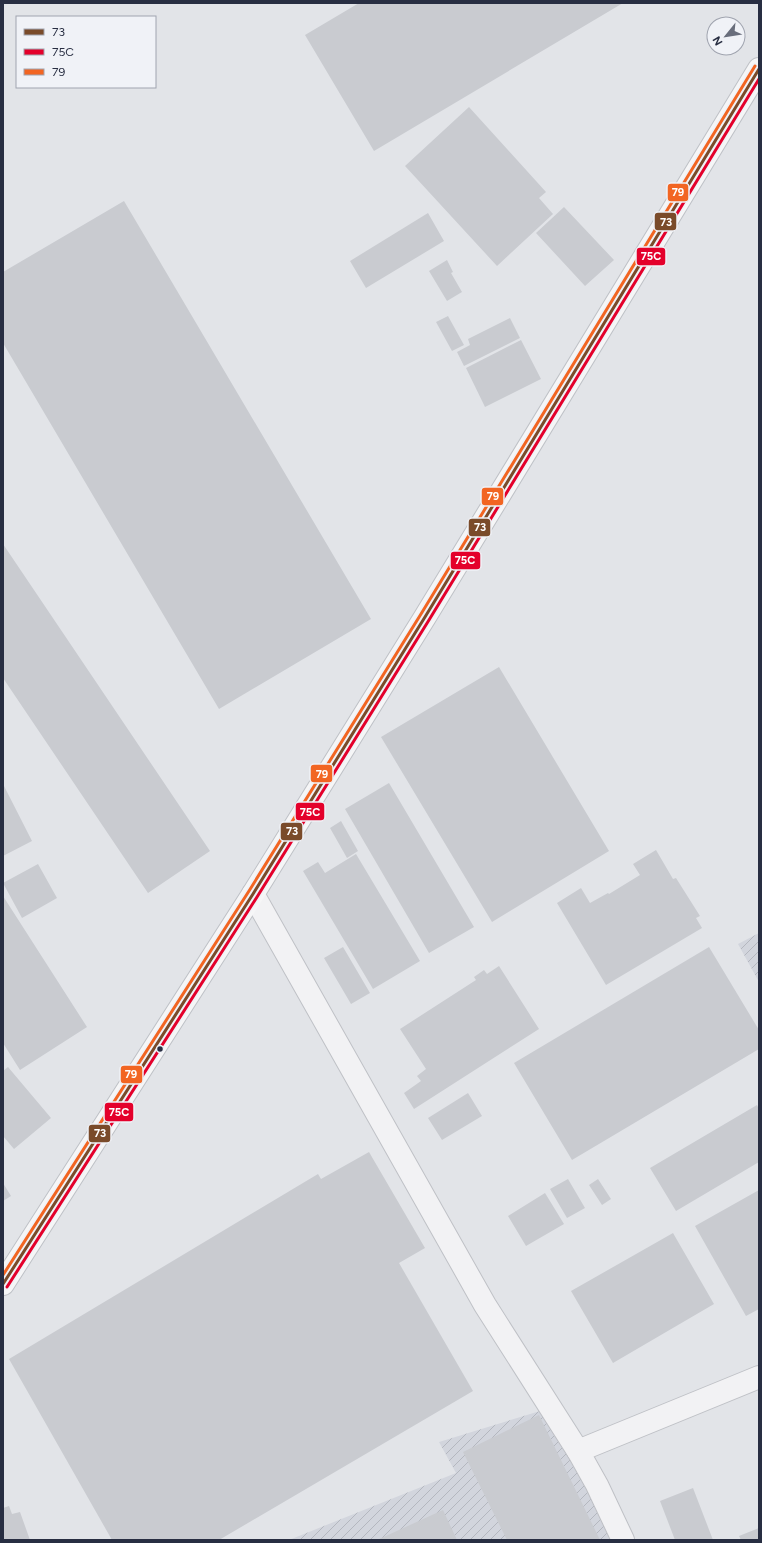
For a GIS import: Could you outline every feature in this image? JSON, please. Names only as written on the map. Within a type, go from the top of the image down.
[{"type":"main road","points":[[3,1284],[253,894],[437,597],[759,70]]},
{"type":"street","points":[[253,894],[485,1305],[578,1451],[597,1485],[623,1540]]},
{"type":"street","points":[[578,1451],[759,1377]]},
{"type":"shaded area","points":[[759,933],[759,982],[738,944]]},
{"type":"shaded area","points":[[540,1411],[587,1486],[613,1540],[289,1540],[456,1473],[439,1442]]},
{"type":"building","points":[[359,3],[623,3],[374,151],[305,35]]},
{"type":"building","points":[[469,107],[546,192],[539,198],[553,214],[497,266],[405,166]]},
{"type":"building","points":[[124,201],[371,619],[219,709],[3,343],[3,272]]},
{"type":"building","points":[[564,207],[614,260],[585,286],[536,233]]},
{"type":"building","points":[[428,213],[444,241],[366,288],[350,261]]},
{"type":"building","points":[[447,260],[453,272],[451,273],[462,292],[447,301],[429,271]]},
{"type":"building","points":[[448,316],[464,345],[452,351],[436,322]]},
{"type":"building","points":[[510,318],[520,338],[464,366],[457,352],[470,345],[468,339]]},
{"type":"building","points":[[521,340],[541,379],[485,407],[466,368]]},
{"type":"building","points":[[3,544],[210,851],[148,893],[3,678]]},
{"type":"building","points":[[499,667],[609,851],[492,922],[381,737]]},
{"type":"building","points":[[389,783],[474,927],[429,953],[345,809]]},
{"type":"building","points":[[3,784],[32,841],[3,856]]},
{"type":"building","points":[[341,821],[358,851],[347,858],[330,828]]},
{"type":"building","points":[[656,850],[673,879],[676,878],[700,916],[696,918],[702,928],[606,985],[557,903],[581,888],[590,903],[608,893],[609,894],[640,875],[633,864]]},
{"type":"building","points":[[356,854],[420,961],[373,989],[303,871],[318,862],[325,873]]},
{"type":"building","points":[[38,864],[57,898],[22,918],[3,883]]},
{"type":"building","points":[[3,896],[87,1027],[20,1070],[3,1043]]},
{"type":"building","points":[[343,947],[370,993],[351,1004],[324,958]]},
{"type":"building","points":[[709,947],[759,1030],[759,1049],[572,1160],[514,1063]]},
{"type":"building","points":[[499,966],[539,1029],[414,1109],[404,1093],[421,1081],[417,1076],[426,1069],[400,1029],[476,980],[474,977],[484,970],[487,974]]},
{"type":"building","points":[[8,1067],[51,1118],[14,1149],[3,1136],[3,1071]]},
{"type":"building","points":[[468,1093],[482,1116],[442,1140],[428,1118]]},
{"type":"building","points":[[757,1105],[759,1109],[759,1162],[676,1211],[650,1168]]},
{"type":"building","points":[[369,1152],[425,1248],[399,1263],[473,1391],[219,1540],[112,1540],[9,1359],[318,1174],[321,1179]]},
{"type":"building","points":[[568,1179],[585,1208],[567,1218],[550,1189]]},
{"type":"building","points":[[598,1179],[611,1199],[602,1205],[589,1185]]},
{"type":"building","points":[[3,1183],[11,1196],[3,1201]]},
{"type":"building","points":[[759,1190],[759,1309],[746,1316],[695,1226]]},
{"type":"building","points":[[545,1193],[564,1224],[526,1246],[508,1216]]},
{"type":"building","points":[[673,1233],[714,1304],[613,1363],[571,1291]]},
{"type":"building","points":[[539,1415],[600,1540],[507,1540],[463,1452]]},
{"type":"building","points":[[693,1488],[713,1540],[675,1540],[660,1501]]},
{"type":"building","points":[[9,1506],[12,1514],[20,1512],[30,1540],[3,1540],[3,1508]]},
{"type":"building","points":[[443,1510],[457,1540],[377,1540]]},
{"type":"building","points":[[759,1528],[759,1540],[741,1540],[739,1536]]},
{"type":"transit line","name":"79","points":[[3,1275],[249,891],[421,614],[755,66]]},
{"type":"transit line","name":"73","points":[[3,1284],[253,894],[425,617],[759,69]]},
{"type":"transit line","name":"75C","points":[[7,1287],[257,897],[429,620],[759,79]]}]
